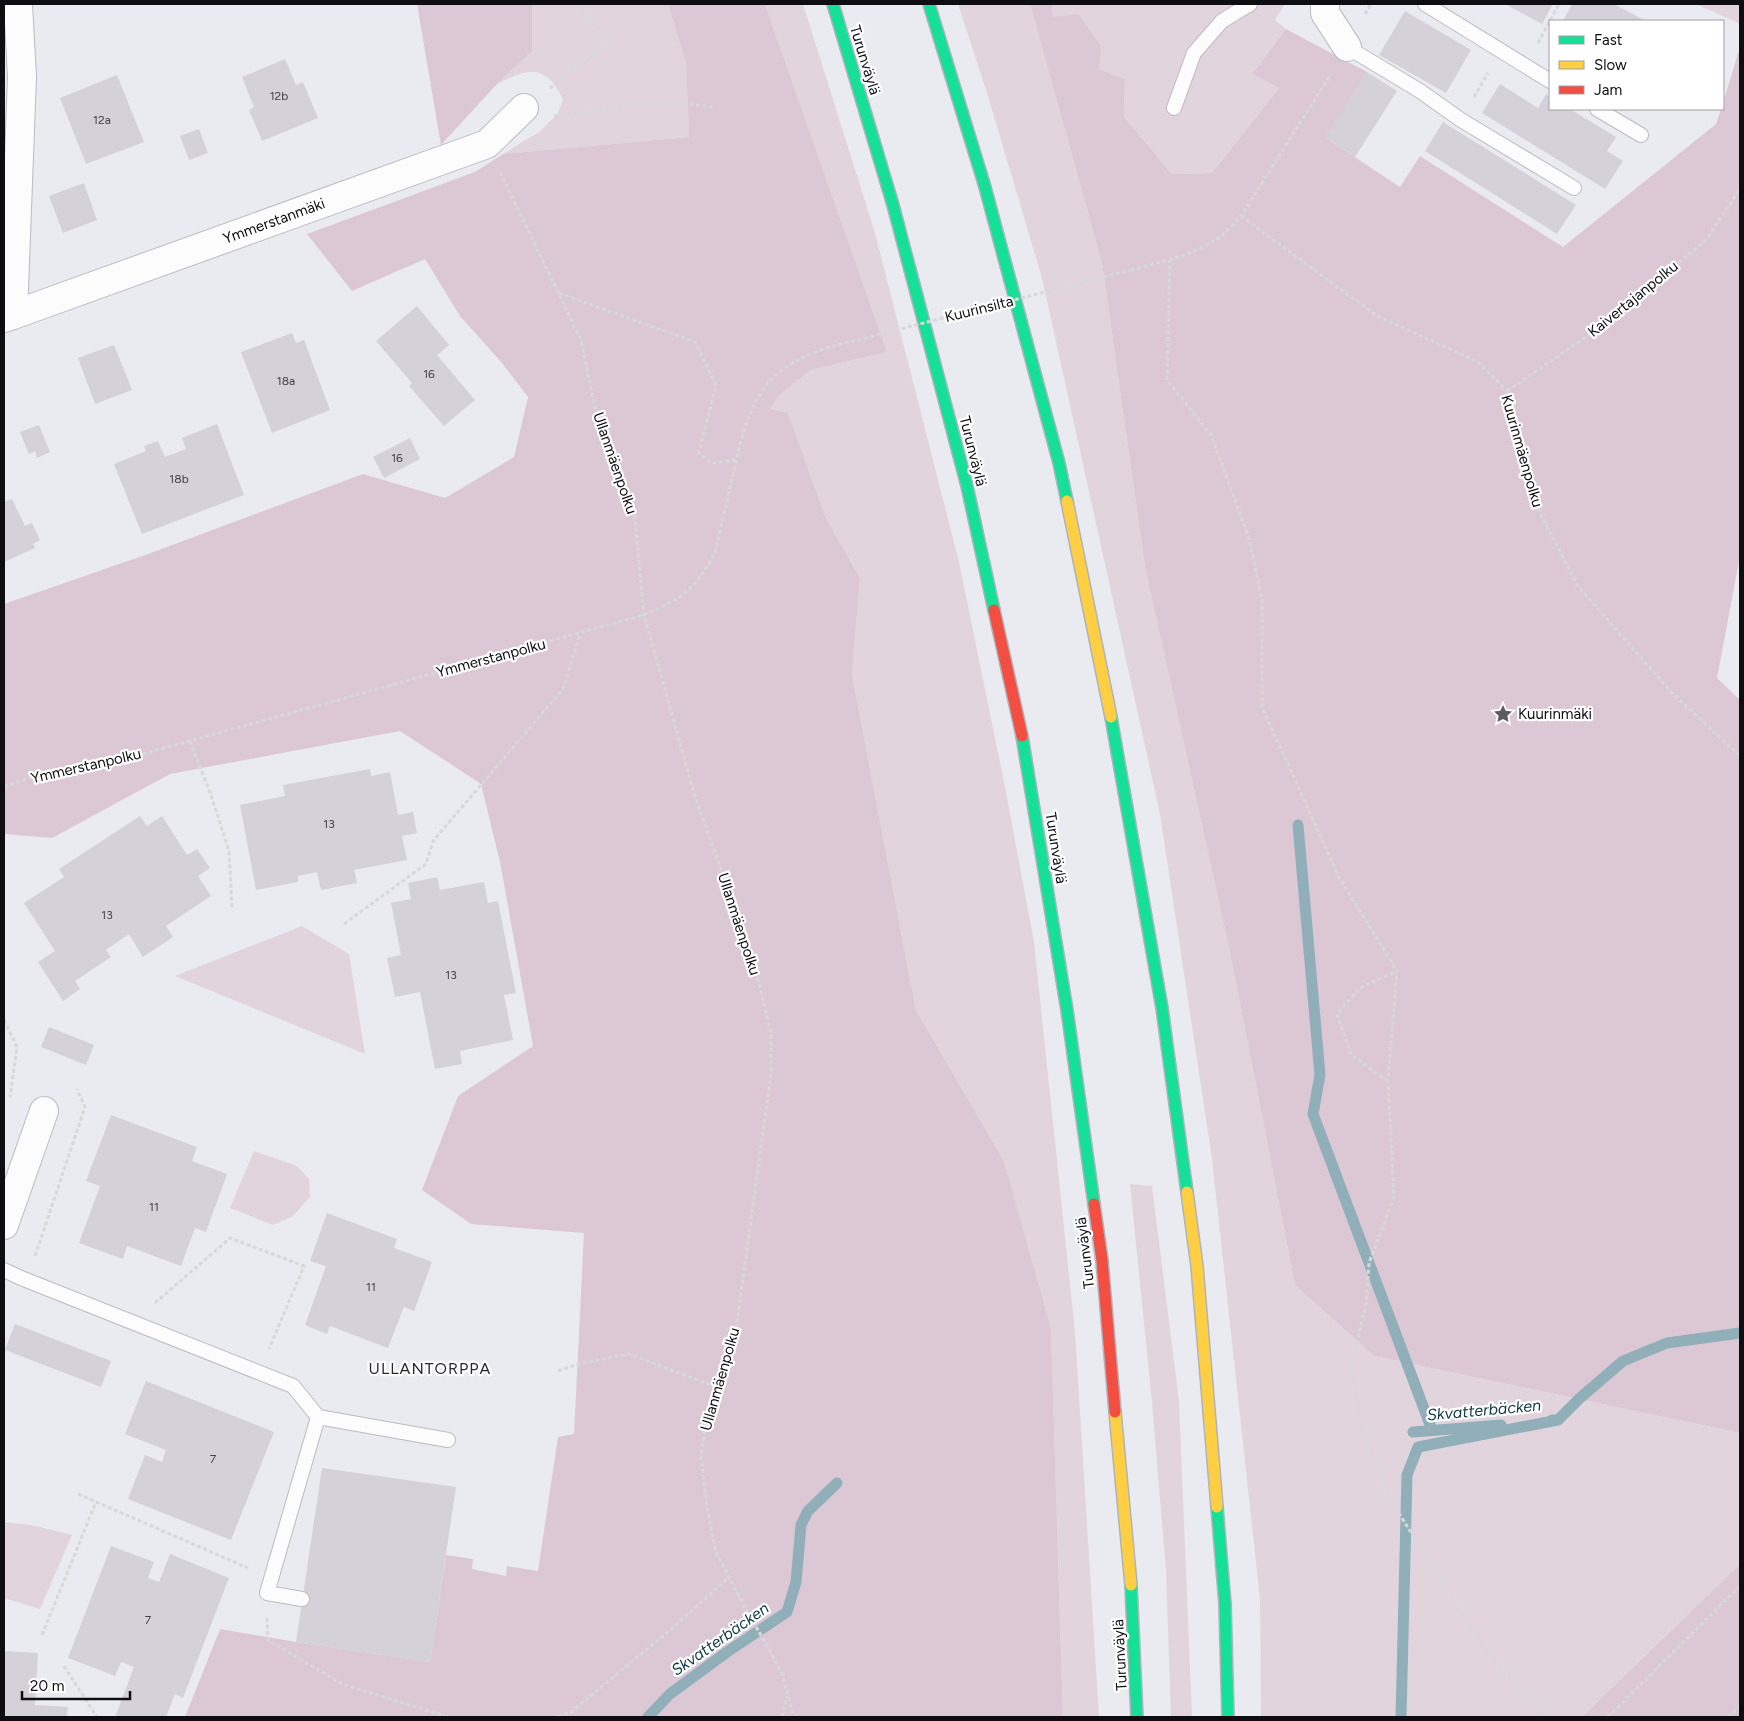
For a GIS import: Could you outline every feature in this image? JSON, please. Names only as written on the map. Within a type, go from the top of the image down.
[{"type":"highway","name":"Turunväylä","points":[[833,4],[893,205],[964,476],[1022,737],[1067,1010],[1102,1260],[1132,1588],[1137,1717]]},
{"type":"highway","points":[[929,4],[985,186],[1059,463],[1116,744],[1162,1008],[1197,1266],[1225,1604],[1228,1717]]},
{"type":"street","name":"Ymmerstanmäki","points":[[18,4],[22,77],[8,316],[487,144],[524,108]]},
{"type":"street","points":[[1325,4],[1325,13],[1347,47]]},
{"type":"street","points":[[4,1225],[44,1111]]},
{"type":"lane","points":[[1174,108],[1194,53],[1222,20],[1250,4]]},
{"type":"lane","points":[[1425,4],[1549,80]]},
{"type":"lane","points":[[1347,47],[1420,91],[1461,120],[1574,188]]},
{"type":"lane","points":[[1599,110],[1641,135]]},
{"type":"lane","points":[[4,1270],[293,1386],[318,1416],[448,1440]]},
{"type":"lane","points":[[302,1599],[267,1593],[318,1416]]},
{"type":"path","points":[[524,108],[609,43],[578,4]]},
{"type":"path","points":[[1550,20],[1559,4]]},
{"type":"path","points":[[1526,66],[1549,23]]},
{"type":"path","name":"Kuurinsilta","points":[[826,348],[1131,270],[1170,259],[1202,247],[1228,231],[1241,216],[1347,47]]},
{"type":"path","points":[[1461,120],[1501,50]]},
{"type":"path","points":[[524,108],[547,116],[584,114],[630,105],[671,102],[715,108]]},
{"type":"path","name":"Ullanmäenpolku","points":[[487,144],[581,340],[599,427],[634,507],[644,615],[694,793],[754,963],[771,1033],[771,1074],[734,1337],[707,1417],[702,1456],[707,1507],[716,1552],[782,1672],[794,1717]]},
{"type":"path","name":"Kaivertajanpolku","points":[[1507,391],[1606,324],[1706,240],[1740,189]]},
{"type":"path","name":"Kuurinmäenpolku","points":[[1241,216],[1376,316],[1478,362],[1507,391],[1536,505],[1577,585],[1673,694],[1740,756]]},
{"type":"path","points":[[1170,259],[1167,380],[1211,435],[1249,538],[1262,600],[1262,707],[1339,877],[1397,972],[1388,1081],[1394,1197],[1369,1263],[1366,1305],[1353,1359],[1358,1420],[1391,1501],[1482,1644],[1546,1717]]},
{"type":"path","points":[[559,293],[695,342],[716,385],[699,453],[711,463],[737,460]]},
{"type":"path","name":"Ymmerstanpolku","points":[[4,787],[35,776],[96,766],[190,741],[644,615],[672,603],[690,590],[705,572],[716,553],[746,421],[769,383],[787,366],[826,348]]},
{"type":"path","points":[[344,924],[426,864],[433,841],[563,689],[580,633]]},
{"type":"path","points":[[190,741],[211,795],[228,851],[232,908]]},
{"type":"path","points":[[1388,1081],[1351,1055],[1337,1014],[1360,988],[1397,972]]},
{"type":"path","points":[[4,1020],[18,1047],[10,1097]]},
{"type":"path","points":[[21,1278],[36,1253],[85,1107],[77,1089]]},
{"type":"path","points":[[133,1322],[230,1238],[304,1266],[260,1373]]},
{"type":"path","points":[[558,1371],[578,1364],[629,1354],[716,1387]]},
{"type":"path","points":[[78,1494],[240,1565]]},
{"type":"path","points":[[42,1634],[96,1502]]},
{"type":"path","points":[[558,1717],[571,1712],[676,1626],[729,1578]]},
{"type":"path","points":[[1608,1717],[1740,1586]]},
{"type":"path","points":[[268,1640],[342,1684],[448,1717]]},
{"type":"path","points":[[64,1666],[97,1717]]},
{"type":"path","points":[[782,1717],[788,1694]]},
{"type":"path","points":[[1728,1717],[1740,1706]]},
{"type":"shaded area","points":[[417,4],[532,4],[532,51],[496,85],[441,145]]},
{"type":"shaded area","points":[[532,4],[668,4],[686,63],[689,137],[503,154],[539,132],[557,115],[563,100],[557,88],[550,80],[535,72],[517,75],[496,85],[532,51]]},
{"type":"shaded area","points":[[668,4],[765,4],[887,352],[811,370],[778,396],[770,409],[788,413],[825,516],[860,578],[852,674],[916,1010],[1004,1161],[1051,1328],[1063,1717],[185,1717],[220,1629],[430,1662],[446,1555],[473,1559],[472,1569],[506,1576],[507,1566],[538,1571],[558,1437],[574,1434],[584,1233],[471,1224],[422,1190],[458,1096],[533,1046],[500,862],[481,784],[400,731],[170,774],[52,838],[4,834],[4,604],[148,554],[363,474],[445,498],[514,457],[528,397],[502,363],[460,316],[425,259],[352,291],[307,234],[475,172],[503,154],[689,137],[686,63]]},
{"type":"shaded area","points":[[765,4],[803,4],[875,233],[959,562],[1005,787],[1034,942],[1075,1332],[1099,1717],[1063,1717],[1051,1328],[1004,1161],[916,1010],[852,674],[860,578],[825,516],[788,413],[769,410],[778,396],[811,370],[887,352]]},
{"type":"shaded area","points":[[958,4],[1030,4],[1102,263],[1145,567],[1230,952],[1295,1285],[1374,1356],[1740,1433],[1740,1564],[1582,1717],[1261,1717],[1260,1599],[1212,1159],[1160,814],[1042,278],[987,93]]},
{"type":"shaded area","points":[[1030,4],[1052,4],[1053,17],[1078,14],[1101,46],[1099,69],[1125,79],[1124,117],[1172,174],[1212,173],[1279,88],[1252,74],[1286,29],[1367,72],[1326,138],[1400,187],[1420,156],[1563,247],[1716,124],[1721,110],[1724,110],[1724,100],[1740,47],[1740,556],[1717,678],[1740,700],[1740,1433],[1374,1356],[1295,1285],[1230,952],[1145,567],[1102,263]]},
{"type":"shaded area","points":[[1052,4],[1285,4],[1275,20],[1286,29],[1252,74],[1279,88],[1212,173],[1172,174],[1124,117],[1125,79],[1099,69],[1053,17]]},
{"type":"shaded area","points":[[1696,4],[1740,4],[1740,24]]},
{"type":"shaded area","points":[[302,926],[349,954],[365,1054],[175,976]]},
{"type":"shaded area","points":[[254,1151],[297,1166],[309,1179],[310,1197],[292,1217],[273,1225],[230,1208]]},
{"type":"shaded area","points":[[1130,1184],[1152,1186],[1179,1401],[1192,1717],[1171,1717],[1166,1571],[1152,1402]]},
{"type":"shaded area","points":[[4,1522],[31,1525],[72,1535],[40,1609],[4,1598]]},
{"type":"shaded area","points":[[1740,1564],[1740,1717],[1582,1717]]},
{"type":"building","points":[[1505,4],[1553,4],[1542,24]]},
{"type":"building","points":[[1572,4],[1614,4],[1644,20],[1564,20]]},
{"type":"building","points":[[1405,11],[1471,50],[1446,93],[1379,55]]},
{"type":"building","points":[[285,59],[296,85],[303,82],[318,118],[262,141],[249,110],[254,107],[242,77]]},
{"type":"building","points":[[1367,72],[1397,91],[1355,157],[1325,137]]},
{"type":"building","points":[[117,75],[144,142],[86,164],[60,98]]},
{"type":"building","points":[[1500,84],[1538,108],[1546,94],[1549,96],[1549,110],[1572,110],[1616,137],[1607,151],[1623,161],[1605,189],[1482,113]]},
{"type":"building","points":[[1443,122],[1576,205],[1557,234],[1425,151]]},
{"type":"building","points":[[199,129],[208,153],[189,160],[180,136]]},
{"type":"building","points":[[84,183],[97,220],[63,233],[49,196]]},
{"type":"building","points":[[417,306],[449,345],[437,355],[475,400],[444,426],[409,386],[412,383],[376,341]]},
{"type":"building","points":[[292,333],[296,343],[304,340],[330,410],[272,433],[241,352]]},
{"type":"building","points":[[114,345],[132,390],[95,404],[78,358]]},
{"type":"building","points":[[217,424],[244,495],[142,534],[114,464],[146,451],[144,446],[158,441],[165,457],[186,449],[182,438]]},
{"type":"building","points":[[39,425],[50,452],[37,458],[35,451],[29,454],[20,432]]},
{"type":"building","points":[[410,438],[420,459],[384,478],[373,457]]},
{"type":"building","points":[[12,499],[25,526],[32,523],[40,540],[33,544],[35,548],[4,562],[4,502]]},
{"type":"building","points":[[370,769],[371,776],[390,772],[398,815],[413,812],[417,833],[402,836],[407,860],[354,870],[357,883],[321,890],[317,872],[298,876],[298,882],[256,890],[240,805],[285,796],[283,785]]},
{"type":"building","points":[[140,816],[147,826],[162,816],[187,855],[197,849],[210,868],[198,876],[211,896],[166,926],[173,937],[143,957],[129,934],[106,950],[111,957],[75,981],[80,989],[63,1001],[38,962],[55,951],[24,903],[64,877],[59,869]]},
{"type":"building","points":[[437,877],[440,890],[484,882],[488,903],[498,901],[516,993],[504,995],[513,1040],[460,1051],[462,1064],[435,1069],[420,992],[395,997],[387,958],[401,955],[391,903],[411,899],[408,883]]},
{"type":"building","points":[[49,1027],[94,1045],[86,1065],[41,1047]]},
{"type":"building","points":[[111,1115],[197,1147],[192,1161],[227,1174],[206,1232],[195,1228],[181,1266],[127,1246],[123,1259],[79,1243],[100,1186],[86,1181]]},
{"type":"building","points":[[327,1213],[397,1239],[394,1248],[432,1262],[414,1311],[404,1307],[388,1348],[330,1326],[327,1334],[305,1325],[326,1266],[310,1261]]},
{"type":"building","points":[[15,1324],[111,1361],[101,1387],[5,1350]]},
{"type":"building","points":[[146,1381],[274,1432],[231,1540],[128,1499],[145,1455],[162,1462],[166,1450],[125,1434]]},
{"type":"building","points":[[322,1468],[456,1487],[430,1662],[296,1642]]},
{"type":"building","points":[[111,1546],[154,1562],[148,1578],[159,1582],[170,1554],[229,1578],[183,1698],[175,1694],[166,1717],[115,1717],[134,1667],[121,1662],[115,1676],[68,1658]]},
{"type":"building","points":[[4,1651],[38,1653],[35,1705],[68,1707],[67,1717],[4,1717]]},
{"type":"waterway","points":[[1298,825],[1320,1075],[1313,1114],[1432,1430]]},
{"type":"waterway","name":"Skvatterbäcken","points":[[1552,1420],[1558,1420],[1580,1398],[1623,1361],[1667,1343],[1740,1333]]},
{"type":"waterway","points":[[1401,1717],[1407,1475],[1418,1447],[1558,1420]]},
{"type":"waterway","name":"Skvatterbäcken","points":[[1413,1432],[1501,1425]]},
{"type":"waterway","name":"Skvatterbäcken","points":[[648,1717],[670,1694],[727,1652],[787,1612],[796,1582],[801,1525],[808,1511],[837,1483]]},
{"type":"traffic: fast","points":[[833,4],[893,205],[967,486],[994,610]]},
{"type":"traffic: fast","points":[[929,4],[985,187],[1059,463],[1067,501]]},
{"type":"traffic: fast","points":[[1111,717],[1162,1008],[1187,1192]]},
{"type":"traffic: fast","points":[[1022,736],[1067,1010],[1094,1204]]},
{"type":"traffic: fast","points":[[1217,1507],[1225,1604],[1228,1717]]},
{"type":"traffic: fast","points":[[1131,1585],[1137,1717]]},
{"type":"traffic: slow","points":[[1067,501],[1111,717]]},
{"type":"traffic: slow","points":[[1187,1192],[1197,1266],[1217,1507]]},
{"type":"traffic: slow","points":[[1115,1412],[1131,1585]]},
{"type":"traffic: jam","points":[[994,610],[1022,736]]},
{"type":"traffic: jam","points":[[1094,1204],[1102,1260],[1115,1412]]},
{"type":"place","name":"Kuurinmäki","points":[[1503,714]]},
{"type":"district","name":"ULLANTORPPA","points":[[430,1368]]}]
